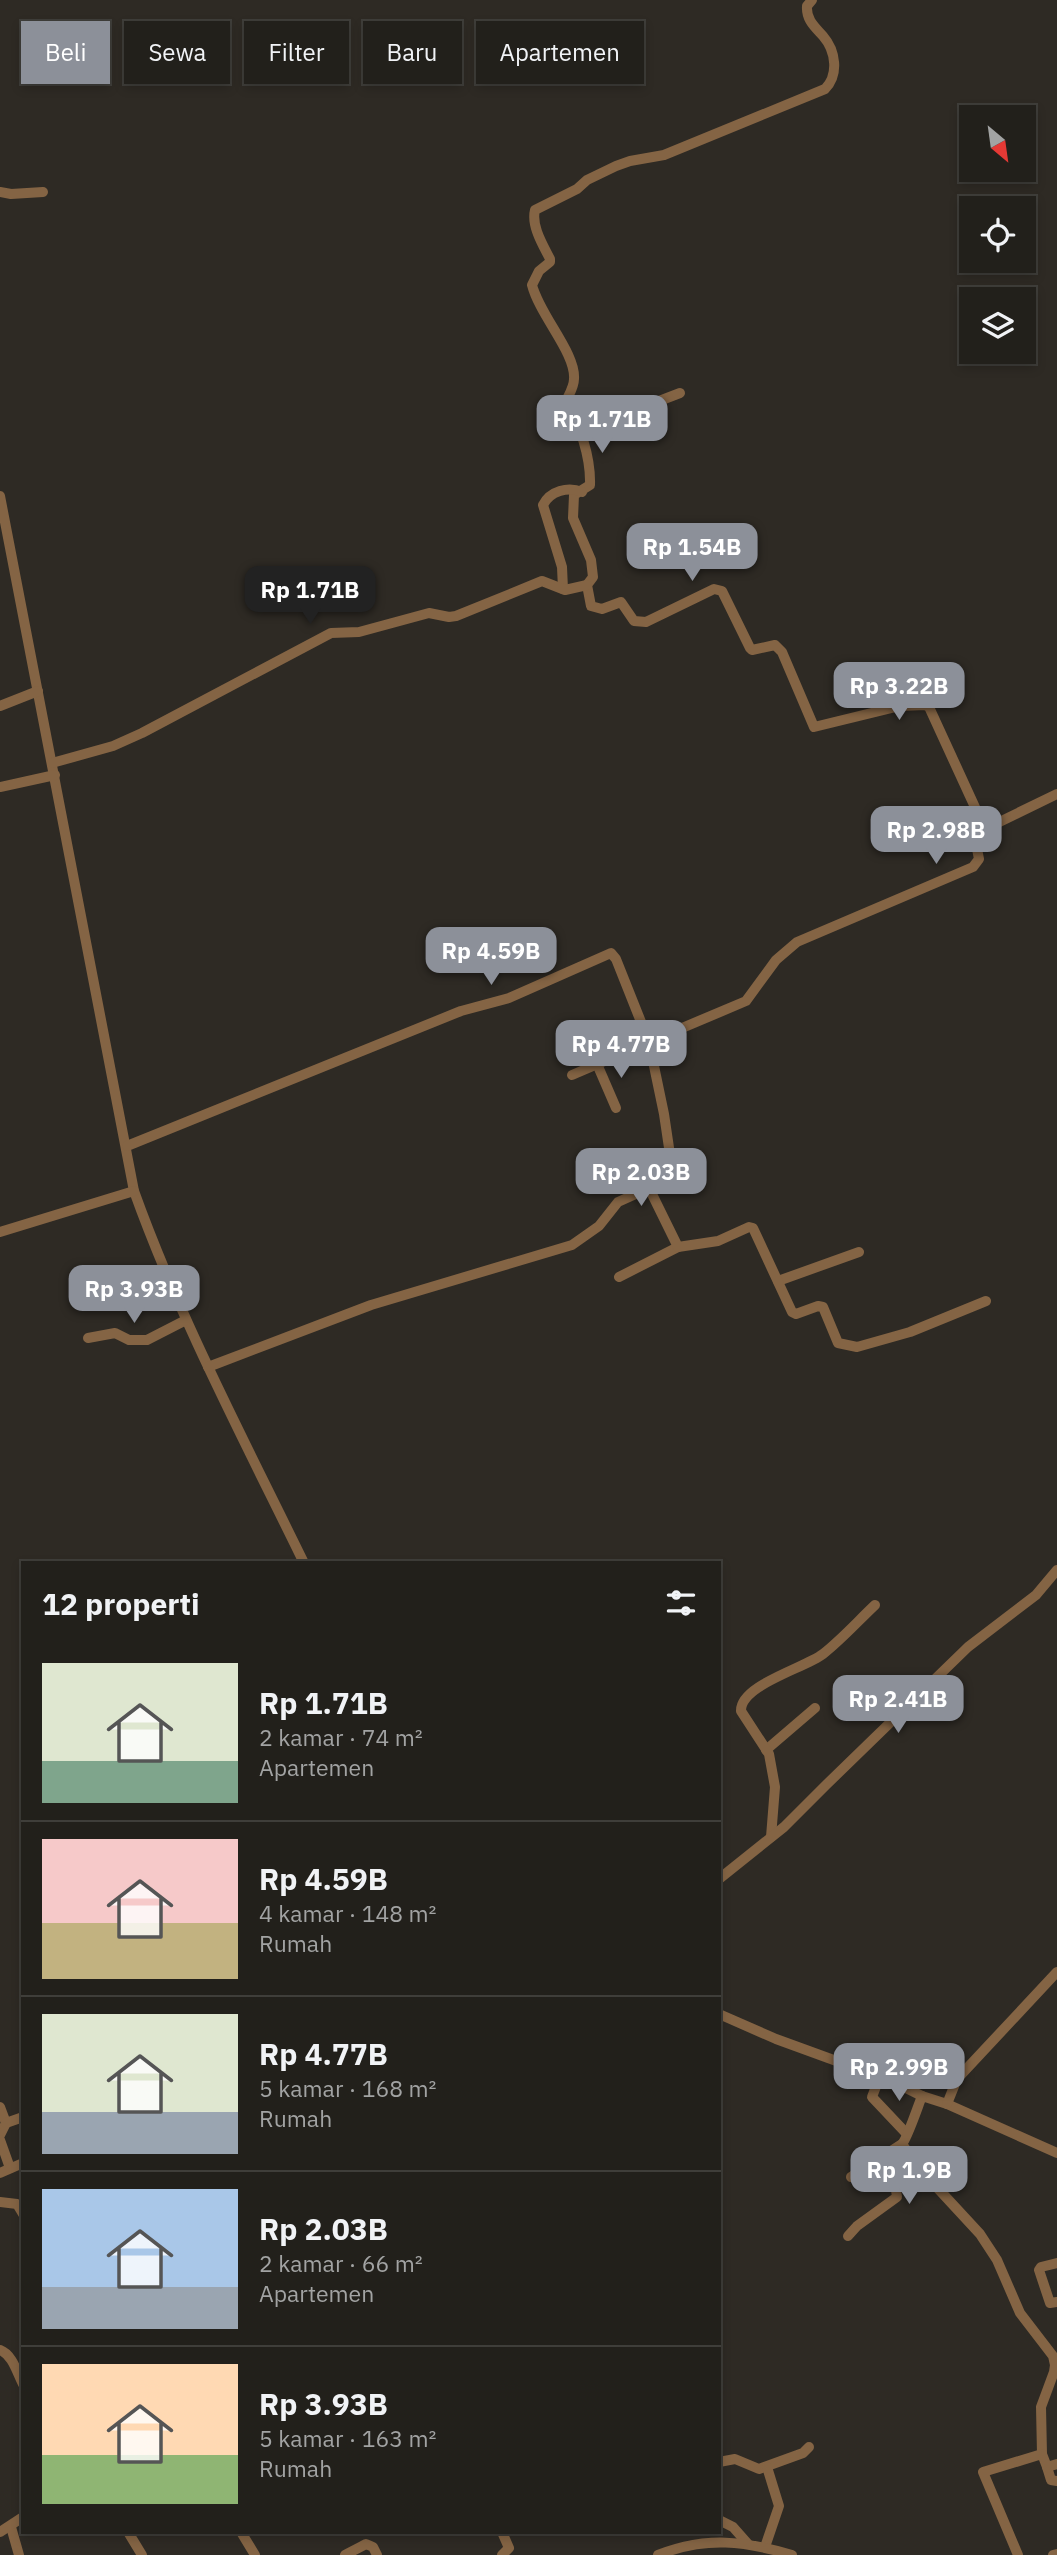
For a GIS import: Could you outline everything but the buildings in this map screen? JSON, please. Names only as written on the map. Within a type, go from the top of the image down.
[{"type":"street","points":[[52,763],[113,746],[142,733],[331,633],[359,632],[429,612],[456,616],[542,581],[563,589],[587,585],[593,577],[591,560],[573,518],[574,495],[590,485],[590,480],[581,431],[568,399],[575,382],[573,365],[539,306],[532,285],[539,271],[551,259],[537,231],[533,214],[535,210],[616,166],[664,155],[825,89],[831,83],[835,70],[825,38],[809,19],[807,6],[812,0]]},
{"type":"street","points":[[0,192],[43,192]]},
{"type":"street","points":[[581,431],[680,393]]},
{"type":"street","points":[[563,589],[562,567],[543,505],[545,500],[561,490],[571,488],[582,492]]},
{"type":"street","points":[[0,496],[134,1191],[156,1254],[186,1320],[303,1561]]},
{"type":"street","points":[[0,558],[11,555]]},
{"type":"street","points":[[587,585],[591,606],[602,609],[621,602],[634,621],[639,622],[646,622],[715,589],[722,591],[750,648],[752,650],[775,645],[782,652],[814,727],[900,706],[929,707],[985,829]]},
{"type":"street","points":[[0,706],[38,691]]},
{"type":"street","points":[[0,788],[55,775]]},
{"type":"street","points":[[572,1075],[746,1001],[776,960],[797,942],[974,867],[979,859],[975,839],[985,829],[1057,794]]},
{"type":"street","points":[[127,1146],[461,1010],[509,998],[611,953],[616,959],[649,1042],[664,1114],[671,1177],[618,1202],[599,1226],[572,1245],[371,1306],[208,1367]]},
{"type":"street","points":[[597,1064],[615,1108]]},
{"type":"street","points":[[649,1188],[678,1247]]},
{"type":"street","points":[[0,1232],[134,1191]]},
{"type":"street","points":[[618,1276],[678,1247],[718,1241],[749,1227],[756,1231],[792,1312],[796,1314],[818,1306],[824,1307],[836,1342],[857,1347],[911,1332],[986,1301]]},
{"type":"street","points":[[778,1281],[859,1252]]},
{"type":"street","points":[[88,1338],[115,1333],[129,1340],[147,1340],[186,1320]]},
{"type":"street","points":[[721,1877],[807,1806],[968,1647],[1036,1595],[1057,1570]]},
{"type":"street","points":[[771,1837],[775,1787],[766,1750],[741,1711],[741,1704],[746,1696],[777,1676],[822,1654],[876,1605]]},
{"type":"street","points":[[766,1750],[816,1708]]},
{"type":"street","points":[[947,2104],[957,2079],[1057,1972]]},
{"type":"street","points":[[721,2015],[776,2039],[880,2076],[1057,2153]]},
{"type":"street","points":[[880,2076],[872,2097],[906,2133]]},
{"type":"street","points":[[851,2177],[906,2140],[906,2133],[922,2096]]},
{"type":"street","points":[[0,2107],[6,2123],[0,2137],[5,2170]]},
{"type":"street","points":[[6,2123],[21,2118]]},
{"type":"street","points":[[902,2144],[919,2168],[980,2234],[996,2260],[1020,2312],[1053,2356],[1055,2365],[1041,2407],[1042,2454],[1052,2466],[1051,2480],[1057,2481]]},
{"type":"street","points":[[848,2236],[895,2199],[897,2193],[873,2163]]},
{"type":"street","points":[[893,2187],[919,2168]]},
{"type":"street","points":[[0,2202],[17,2204],[21,2211]]},
{"type":"street","points":[[1057,2263],[1039,2270],[1050,2303],[1057,2302]]},
{"type":"street","points":[[0,2350],[6,2352],[21,2380]]},
{"type":"street","points":[[721,2462],[736,2459],[759,2469],[803,2453],[809,2447]]},
{"type":"street","points":[[1018,2555],[983,2472],[1042,2454]]},
{"type":"street","points":[[765,2547],[779,2506],[767,2467]]},
{"type":"street","points":[[0,2532],[21,2519]]},
{"type":"street","points":[[721,2521],[733,2527],[749,2544]]},
{"type":"street","points":[[10,2527],[19,2555]]},
{"type":"street","points":[[129,2534],[142,2555]]},
{"type":"street","points":[[242,2534],[255,2555]]},
{"type":"street","points":[[502,2555],[509,2548],[503,2534]]},
{"type":"street","points":[[658,2555],[708,2543],[732,2541],[792,2555]]},
{"type":"street","points":[[345,2555],[366,2544],[373,2547],[377,2555]]}]
